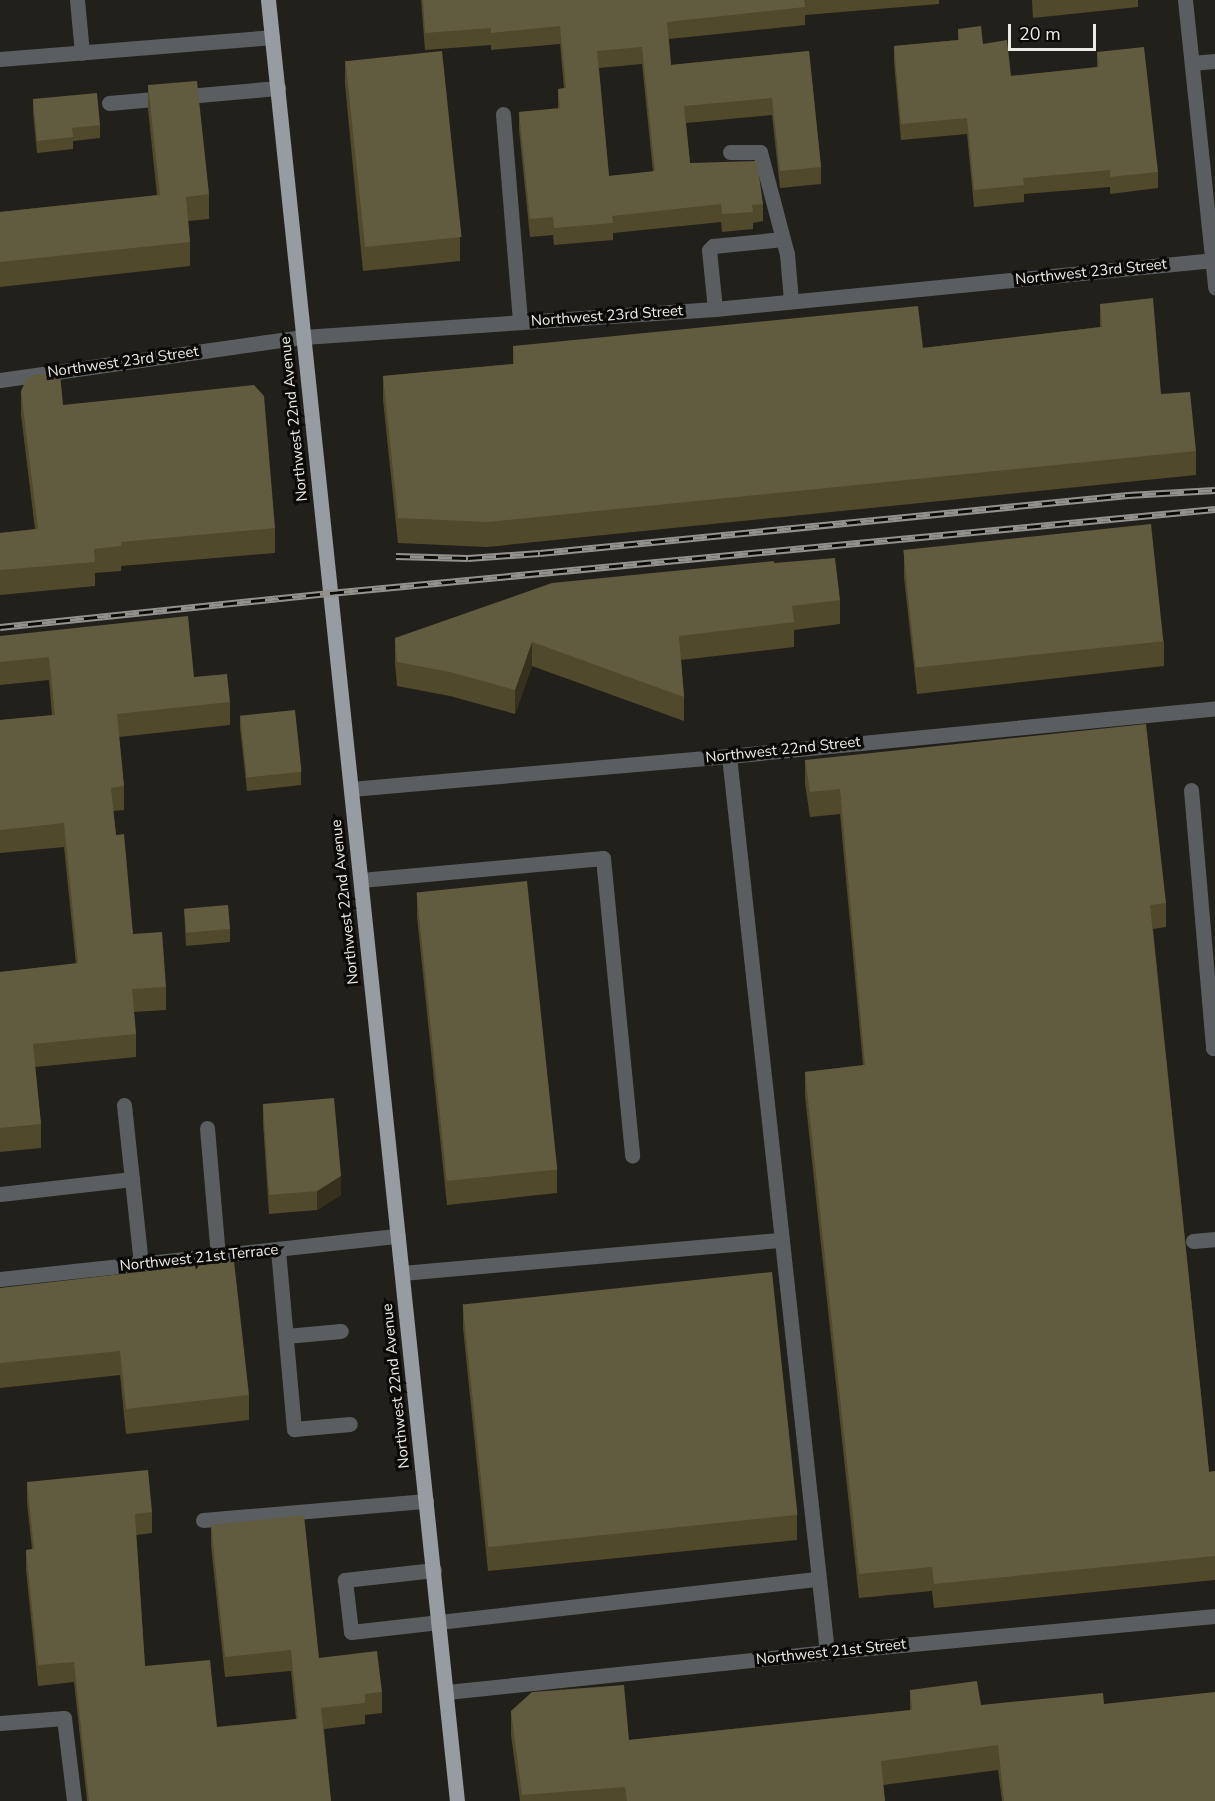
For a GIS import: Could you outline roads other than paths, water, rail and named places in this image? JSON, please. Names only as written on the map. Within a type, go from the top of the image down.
[{"type":"main road","name":"Northwest 22nd Avenue","points":[[268,0],[458,1801]]},
{"type":"street","points":[[76,0],[82,52]]},
{"type":"street","points":[[1185,0],[1215,288]]},
{"type":"street","points":[[0,59],[272,37]]},
{"type":"street","points":[[1192,63],[1215,61]]},
{"type":"street","points":[[109,103],[278,88]]},
{"type":"street","points":[[503,114],[520,322]]},
{"type":"street","points":[[730,152],[760,152],[783,239],[791,302]]},
{"type":"street","points":[[715,309],[709,250],[713,246],[783,239]]},
{"type":"street","name":"Northwest 23rd Street","points":[[0,380],[303,337],[715,309],[1213,260]]},
{"type":"street","name":"Northwest 22nd Street","points":[[351,789],[729,756],[1215,708]]},
{"type":"street","points":[[729,756],[827,1652]]},
{"type":"street","points":[[1191,790],[1213,1048],[1215,1048]]},
{"type":"street","points":[[361,880],[603,858],[632,1156]]},
{"type":"street","points":[[124,1105],[141,1264]]},
{"type":"street","points":[[207,1128],[218,1257]]},
{"type":"street","points":[[0,1194],[132,1179]]},
{"type":"street","name":"Northwest 21st Terrace","points":[[0,1279],[398,1236]]},
{"type":"street","points":[[1193,1241],[1215,1239]]},
{"type":"street","points":[[402,1273],[782,1240]]},
{"type":"street","points":[[278,1250],[294,1429],[350,1424]]},
{"type":"street","points":[[286,1336],[341,1331]]},
{"type":"street","points":[[204,1520],[426,1501]]},
{"type":"street","points":[[434,1570],[345,1580],[351,1632],[818,1579]]},
{"type":"street","name":"Northwest 21st Street","points":[[447,1692],[827,1652],[1215,1616]]},
{"type":"street","points":[[0,1724],[64,1718],[74,1801]]},
{"type":"railway","points":[[396,556],[468,558],[540,553],[1128,495],[1215,490]]},
{"type":"railway","points":[[0,627],[330,593],[1215,509]]}]
